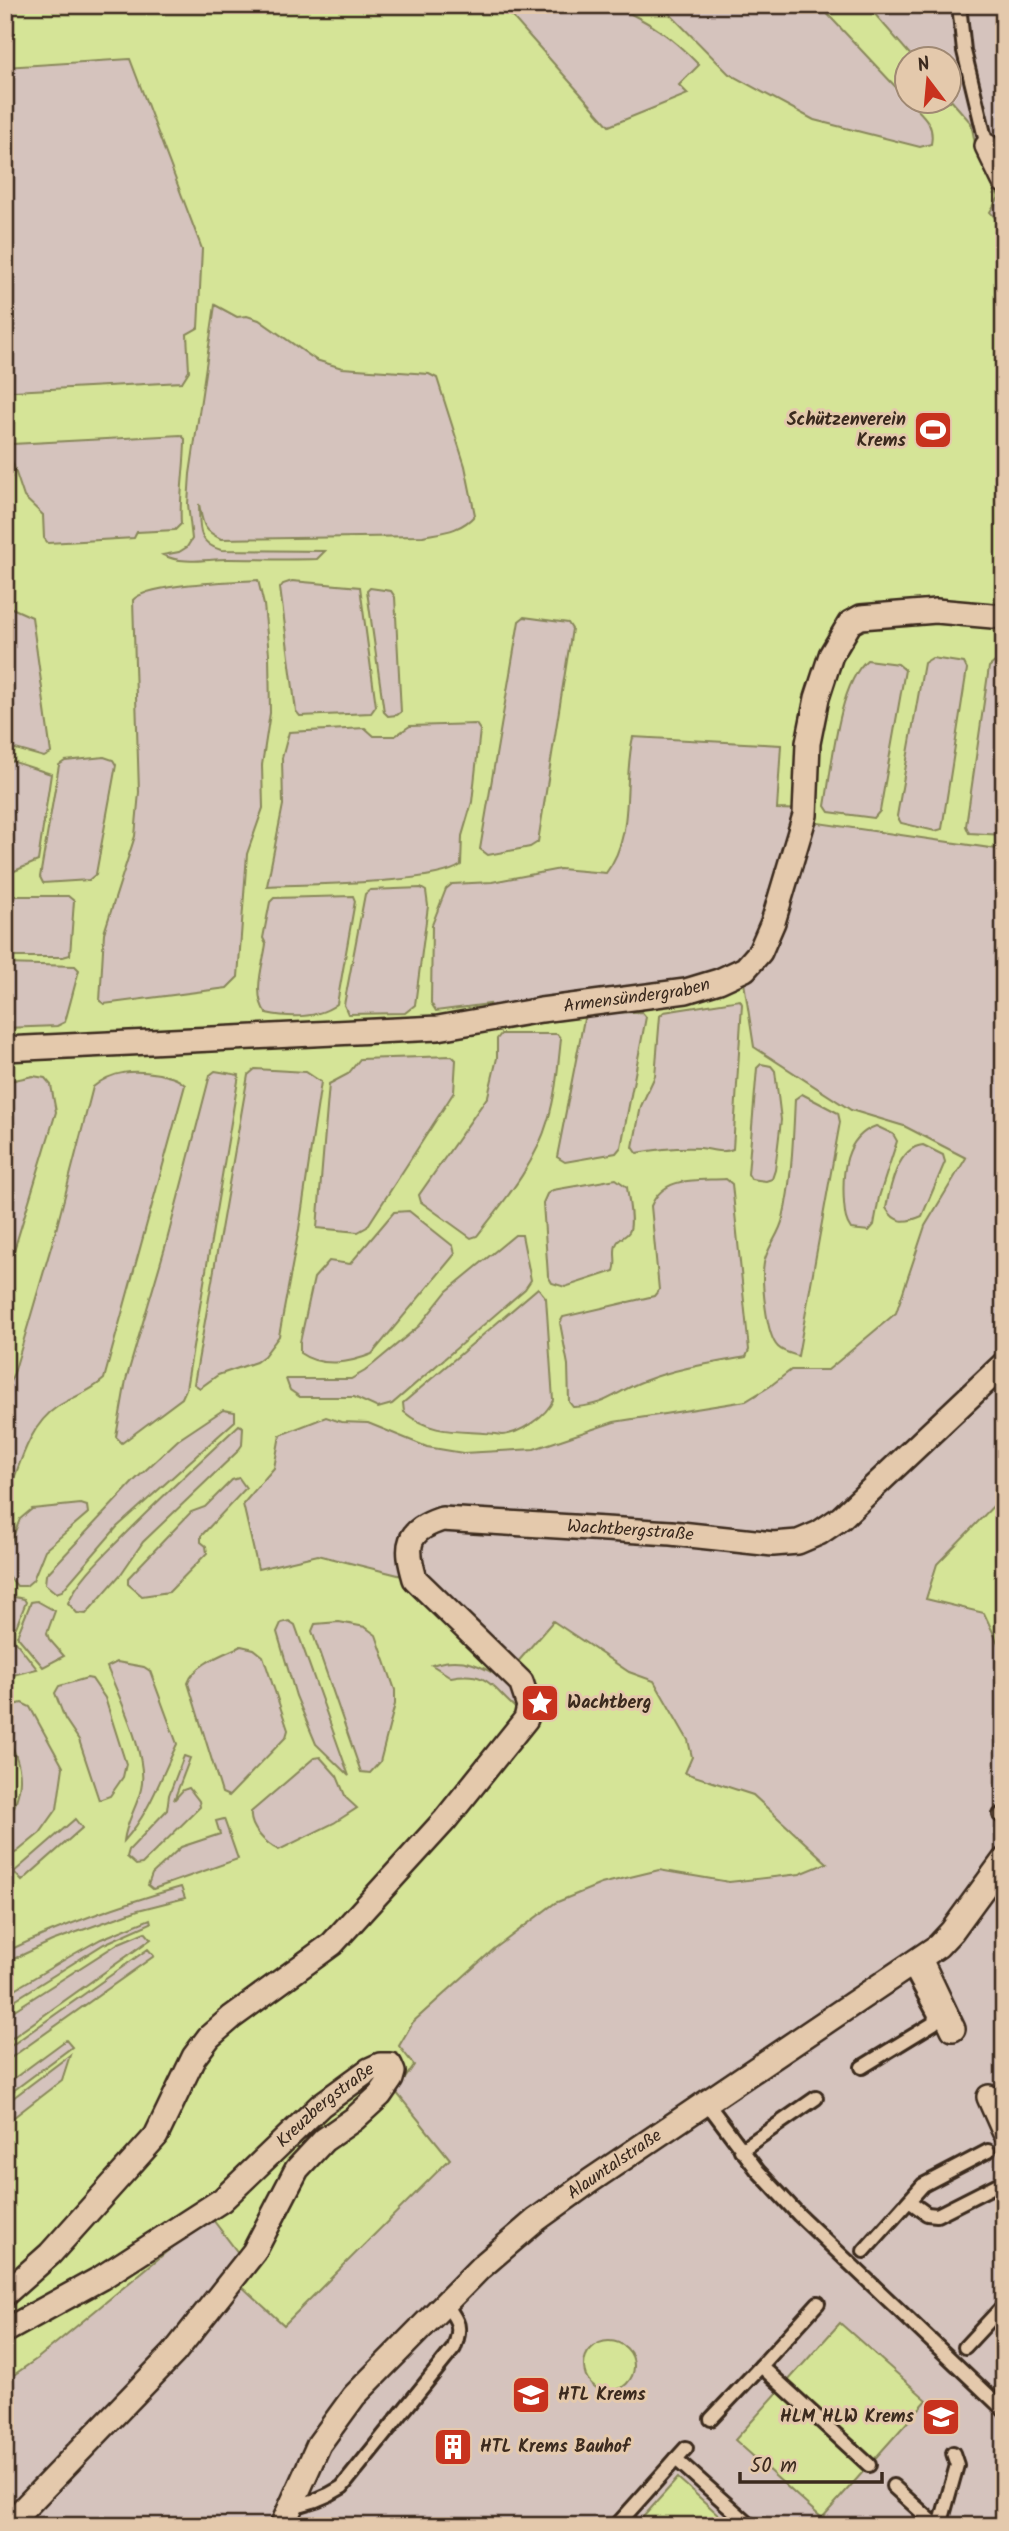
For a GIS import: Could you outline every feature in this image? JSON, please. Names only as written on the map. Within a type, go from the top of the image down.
[{"type":"street","points":[[986,146],[1004,181]]},
{"type":"street","name":"Armensündergraben","points":[[5,1048],[438,1028],[587,1003],[660,996],[719,981],[745,969],[760,952],[774,922],[805,815],[808,743],[817,698],[831,655],[849,623],[861,617],[936,611],[1004,617]]},
{"type":"street","name":"Wachtbergstraße","points":[[5,2294],[50,2254],[156,2136],[194,2057],[209,2037],[332,1944],[479,1779],[526,1719],[529,1706],[527,1693],[514,1674],[415,1579],[409,1557],[412,1539],[422,1525],[442,1518],[671,1533],[773,1544],[798,1542],[841,1517],[1004,1364]]},
{"type":"street","name":"Alauntalstraße","points":[[286,2516],[319,2444],[334,2420],[369,2379],[487,2260],[590,2181],[915,1963],[952,1931],[1004,1860]]},
{"type":"street","points":[[915,1963],[954,2029]]},
{"type":"street","name":"Kreuzbergstraße","points":[[5,2331],[101,2278],[222,2200],[321,2105],[369,2070],[380,2065],[390,2065],[393,2071],[391,2079],[380,2095],[354,2119],[324,2140],[297,2169],[254,2252],[174,2353],[7,2526]]},
{"type":"street","points":[[989,2097],[1004,2131]]},
{"type":"lane","points":[[959,5],[964,51],[986,146]]},
{"type":"lane","points":[[862,2067],[934,2023],[935,2015],[915,1963]]},
{"type":"lane","points":[[741,2150],[816,2098]]},
{"type":"lane","points":[[707,2103],[741,2150],[799,2215],[1004,2410]]},
{"type":"lane","points":[[864,2251],[923,2185],[988,2151]]},
{"type":"lane","points":[[909,2201],[927,2214],[937,2215],[1004,2181]]},
{"type":"lane","points":[[286,2516],[342,2487],[454,2348],[459,2336],[458,2322],[444,2302]]},
{"type":"lane","points":[[711,2419],[818,2303]]},
{"type":"lane","points":[[965,2347],[1004,2305]]},
{"type":"lane","points":[[761,2365],[869,2465]]},
{"type":"lane","points":[[616,2526],[686,2448]]},
{"type":"lane","points":[[893,2486],[939,2526],[957,2465],[953,2453]]},
{"type":"lane","points":[[676,2459],[751,2526]]},
{"type":"green space","points":[[5,5],[502,5],[609,126],[688,94],[679,85],[699,65],[659,30],[613,5],[661,5],[729,74],[814,120],[920,147],[931,144],[932,137],[930,125],[923,116],[964,115],[971,123],[976,148],[999,197],[990,212],[1004,228],[1004,662],[996,661],[989,667],[966,826],[969,833],[1004,835],[1004,850],[811,822],[812,810],[777,809],[781,745],[633,737],[625,825],[615,858],[606,873],[560,869],[492,882],[452,884],[446,889],[432,925],[431,1003],[436,1011],[490,1004],[490,1013],[437,1022],[5,1044],[5,1028],[57,1026],[65,1022],[79,970],[75,966],[5,964],[5,957],[70,955],[74,901],[68,896],[5,896],[5,875],[38,861],[51,774],[5,759],[5,746],[44,757],[51,753],[32,617],[5,605],[5,480],[11,477],[5,462],[5,363],[6,385],[13,391],[182,382],[189,371],[187,334],[198,328],[202,249],[130,59],[5,67]],"holes":[[[215,305],[237,317],[247,316],[259,320],[316,360],[342,368],[429,374],[437,378],[465,466],[475,515],[458,528],[423,536],[221,539],[204,525],[199,504],[203,538],[221,550],[325,551],[317,559],[187,561],[163,555],[179,552],[187,547],[192,539],[188,504]],[[181,435],[185,439],[181,524],[175,530],[137,532],[134,538],[48,543],[44,538],[43,515],[24,497],[8,449],[12,444]],[[258,580],[264,605],[269,654],[270,713],[262,765],[263,808],[247,854],[238,977],[227,988],[104,1004],[100,1001],[104,933],[135,836],[139,792],[133,600],[141,594],[172,587]],[[292,581],[360,587],[376,706],[371,713],[300,716],[296,711],[280,588]],[[370,588],[391,591],[395,597],[401,712],[397,715],[388,716],[384,712],[367,591]],[[524,617],[568,623],[572,629],[538,842],[530,847],[488,855],[480,849],[519,621]],[[932,658],[964,663],[967,669],[942,829],[935,831],[901,823],[897,816],[924,663]],[[867,660],[898,664],[905,670],[880,811],[874,818],[829,812],[825,806],[838,728],[849,688]],[[476,724],[480,730],[472,802],[462,836],[461,865],[425,876],[399,879],[267,886],[283,805],[282,758],[289,732],[365,728],[374,736],[395,736],[410,726]],[[104,757],[113,760],[116,765],[96,874],[89,880],[43,883],[40,877],[59,765],[65,761]],[[421,888],[426,891],[428,906],[415,1005],[405,1013],[348,1014],[344,1005],[365,894],[370,890]],[[353,896],[355,901],[337,1004],[329,1009],[312,1015],[284,1016],[266,1013],[262,1006],[259,989],[266,944],[263,938],[270,902],[274,898]]]},
{"type":"green space","points":[[819,5],[867,5],[903,46],[894,46],[894,85]]},
{"type":"green space","points":[[743,976],[754,1047],[851,1110],[904,1126],[966,1158],[925,1226],[896,1313],[828,1370],[791,1370],[746,1401],[614,1422],[534,1449],[463,1453],[427,1447],[368,1423],[341,1422],[326,1417],[280,1435],[274,1468],[243,1504],[258,1569],[318,1555],[402,1576],[507,1683],[490,1671],[472,1664],[453,1661],[432,1665],[451,1677],[474,1676],[483,1679],[519,1711],[513,1729],[325,1937],[286,1970],[297,1984],[326,1963],[537,1703],[531,1682],[516,1664],[553,1621],[629,1672],[654,1681],[688,1740],[692,1757],[685,1773],[753,1795],[827,1863],[800,1874],[729,1882],[659,1870],[601,1884],[555,1903],[494,1949],[413,2022],[399,2046],[414,2065],[396,2092],[450,2159],[284,2325],[239,2284],[251,2270],[210,2216],[38,2358],[5,2381],[5,2124],[62,2080],[70,2055],[5,2104],[5,2097],[72,2047],[66,2040],[5,2085],[5,2062],[154,1956],[148,1949],[5,2050],[5,2043],[151,1939],[145,1932],[119,1943],[5,2016],[5,2006],[104,1944],[151,1923],[150,1919],[101,1939],[5,1995],[5,1963],[52,1941],[138,1910],[185,1898],[181,1887],[70,1924],[5,1952],[5,1858],[40,1833],[57,1809],[63,1767],[30,1707],[22,1703],[5,1707],[5,1677],[37,1669],[5,1628],[5,1623],[16,1627],[26,1602],[24,1599],[5,1595],[5,1567],[8,1576],[17,1586],[26,1586],[33,1580],[45,1550],[88,1513],[87,1506],[81,1504],[32,1509],[20,1519],[5,1557],[5,1492],[11,1487],[23,1454],[40,1423],[57,1407],[93,1388],[104,1379],[185,1085],[159,1074],[133,1072],[108,1077],[93,1087],[56,1230],[14,1373],[5,1392],[5,1280],[56,1112],[51,1085],[45,1078],[33,1076],[5,1082],[5,1054],[324,1038]],"holes":[[[740,1000],[742,1004],[733,1149],[721,1151],[676,1148],[637,1153],[633,1147],[641,1106],[655,1076],[660,1016],[664,1012]],[[642,1012],[646,1017],[621,1147],[616,1153],[565,1162],[557,1157],[584,1019],[590,1013]],[[501,1034],[557,1034],[561,1039],[556,1080],[551,1110],[542,1136],[518,1181],[477,1236],[471,1238],[421,1202],[419,1195],[488,1096],[497,1058],[497,1039]],[[452,1056],[456,1060],[454,1092],[367,1227],[358,1232],[317,1228],[329,1084],[348,1074],[360,1059]],[[761,1064],[771,1066],[775,1071],[781,1120],[775,1170],[772,1179],[751,1179],[748,1174],[757,1068]],[[255,1069],[306,1072],[321,1082],[299,1229],[279,1336],[256,1362],[218,1375],[200,1388],[194,1384],[248,1075]],[[215,1071],[239,1075],[186,1389],[182,1398],[122,1443],[116,1437],[126,1380],[166,1244],[210,1075]],[[802,1094],[838,1113],[840,1122],[798,1356],[782,1350],[774,1341],[765,1307],[763,1281],[764,1263],[781,1224],[790,1174],[795,1099]],[[876,1126],[893,1134],[897,1141],[879,1197],[874,1225],[869,1231],[851,1229],[846,1220],[843,1192],[847,1158],[857,1139]],[[923,1145],[943,1155],[945,1162],[922,1216],[901,1221],[893,1217],[886,1208],[901,1160],[914,1147]],[[616,1179],[627,1187],[630,1228],[628,1234],[619,1240],[616,1246],[614,1271],[565,1287],[552,1283],[548,1276],[543,1203],[547,1194],[553,1190]],[[726,1179],[732,1184],[749,1350],[746,1357],[656,1376],[603,1401],[573,1407],[569,1402],[568,1365],[560,1323],[563,1317],[654,1296],[659,1290],[651,1206],[664,1189],[682,1182]],[[409,1211],[453,1246],[455,1254],[372,1354],[345,1362],[317,1361],[300,1353],[314,1278],[329,1261],[350,1264],[394,1212]],[[515,1235],[522,1235],[531,1280],[525,1289],[392,1404],[378,1408],[354,1397],[300,1397],[290,1390],[286,1379],[351,1379],[365,1371],[419,1326],[447,1291]],[[538,1288],[546,1298],[553,1400],[550,1406],[532,1423],[509,1434],[451,1431],[427,1426],[404,1412],[403,1403]],[[223,1410],[235,1412],[235,1421],[117,1527],[62,1591],[56,1593],[45,1584],[46,1575],[135,1480],[178,1440]],[[239,1425],[243,1427],[242,1445],[237,1452],[143,1542],[121,1574],[86,1614],[77,1613],[68,1603],[83,1578]],[[239,1478],[246,1488],[201,1536],[207,1553],[169,1592],[142,1596],[128,1584],[128,1578],[191,1512],[205,1507],[232,1480]],[[37,1601],[55,1611],[47,1633],[64,1656],[43,1667],[17,1636],[31,1602]],[[289,1621],[295,1625],[349,1776],[316,1744],[296,1696],[277,1632],[281,1623]],[[339,1622],[365,1627],[376,1635],[395,1690],[395,1704],[380,1762],[370,1773],[361,1772],[312,1631],[315,1624]],[[241,1646],[254,1649],[263,1656],[288,1730],[286,1737],[229,1796],[222,1793],[188,1683],[196,1670]],[[117,1662],[144,1667],[150,1671],[177,1744],[148,1807],[124,1841],[141,1789],[142,1776],[137,1745],[107,1667]],[[87,1678],[92,1679],[105,1698],[126,1764],[123,1777],[110,1796],[99,1800],[79,1740],[65,1719],[55,1693],[59,1686]],[[184,1756],[190,1758],[174,1800],[183,1790],[189,1788],[199,1801],[200,1807],[142,1864],[136,1865],[127,1857],[129,1850],[167,1810],[169,1795]],[[320,1757],[337,1776],[346,1798],[357,1808],[334,1823],[279,1850],[264,1840],[253,1824],[251,1812],[314,1758]],[[75,1819],[82,1828],[22,1881],[14,1872]],[[224,1819],[238,1859],[153,1889],[148,1885],[152,1874],[181,1847],[220,1834],[216,1821]]]},
{"type":"green space","points":[[1004,1495],[1004,1656],[984,1613],[926,1599],[937,1564]]},
{"type":"green space","points":[[5,1733],[17,1758],[20,1780],[16,1802],[5,1827]]},
{"type":"green space","points":[[840,2323],[927,2400],[822,2518],[735,2440]]},
{"type":"green space","points":[[609,2341],[627,2348],[634,2366],[627,2384],[609,2391],[591,2384],[584,2366],[591,2348]]},
{"type":"green space","points":[[678,2478],[731,2526],[635,2526]]},
{"type":"place","name":"Schützenverein Krems","points":[[933,430]]},
{"type":"place","name":"Wachtberg","points":[[540,1703]]},
{"type":"place","name":"HTL Krems","points":[[531,2395]]},
{"type":"place","name":"HLM HLW Krems","points":[[941,2417]]},
{"type":"place","name":"HTL Krems Bauhof","points":[[453,2447]]}]
